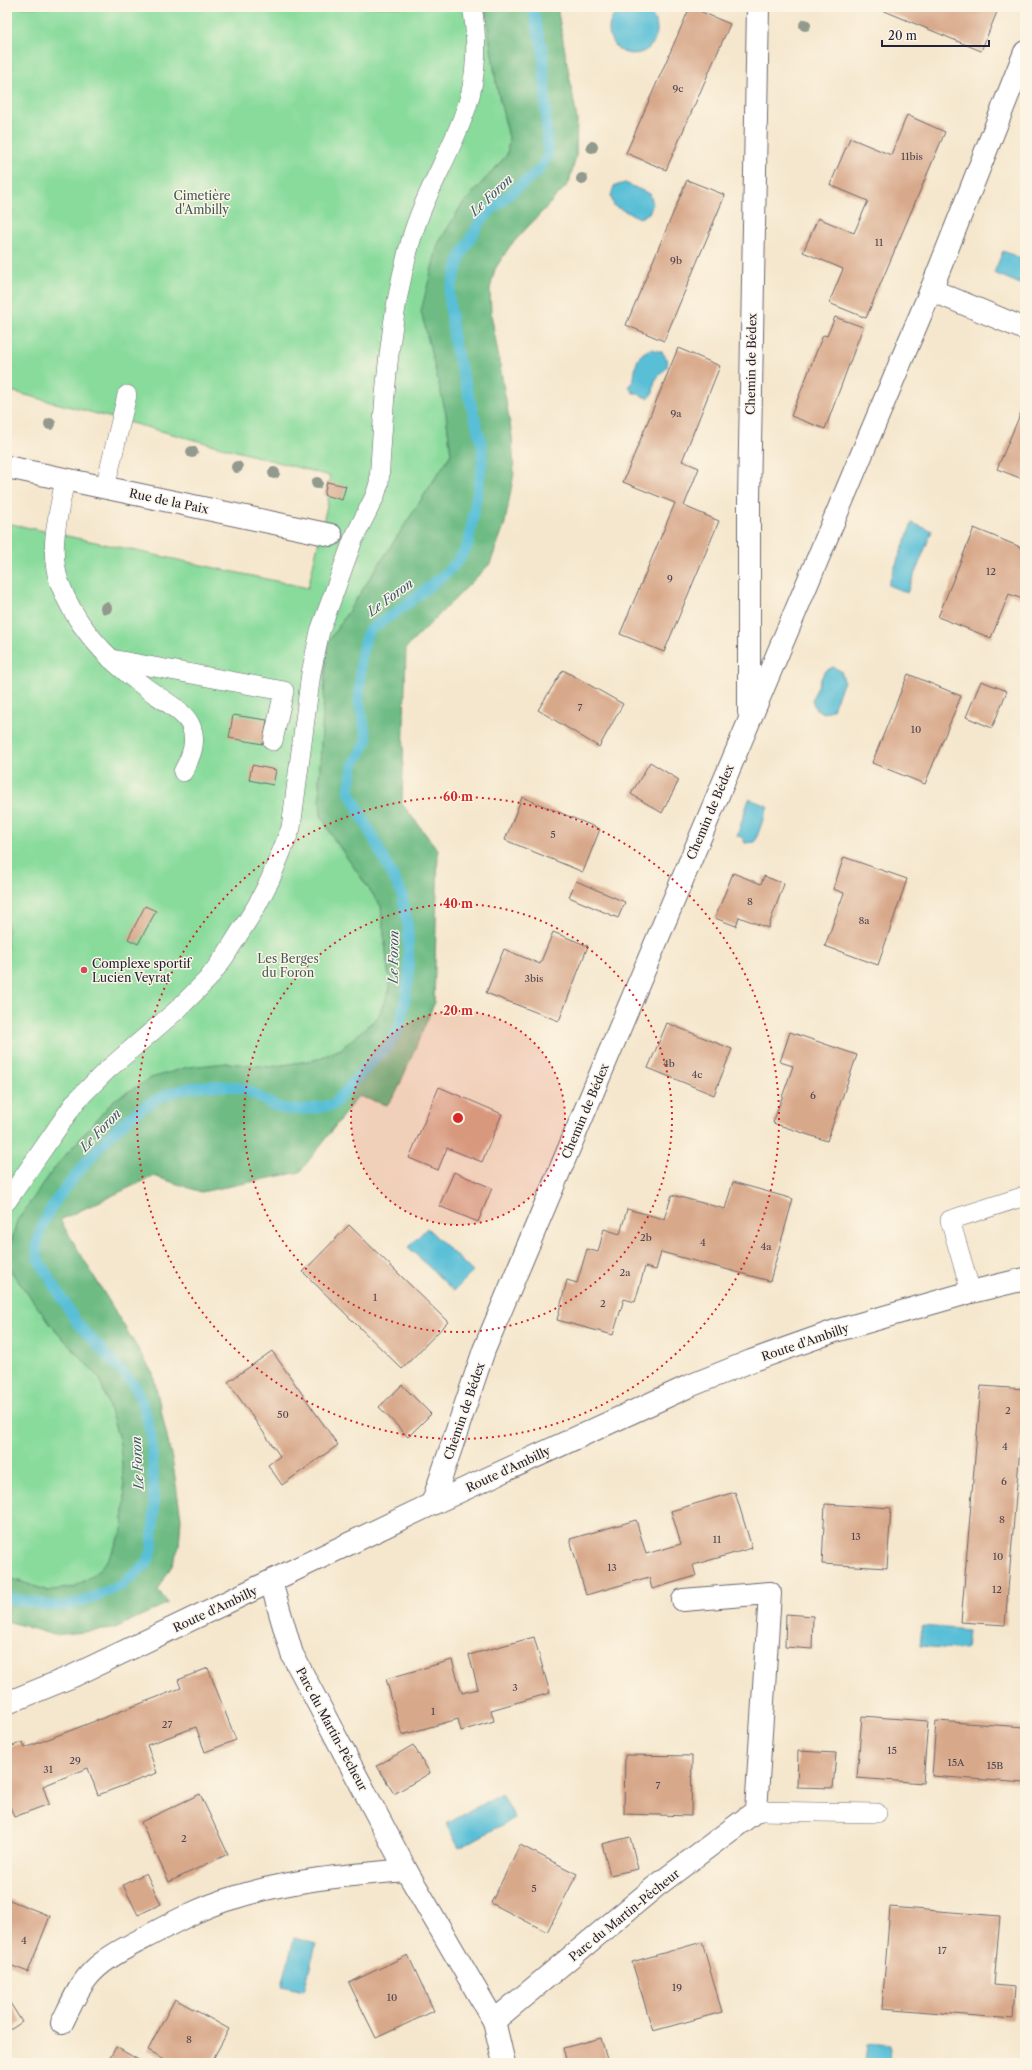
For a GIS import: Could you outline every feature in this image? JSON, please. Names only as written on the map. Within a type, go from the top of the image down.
[{"type":"street","name":"Chemin de Bédex","points":[[748,722],[749,500],[758,7]]},
{"type":"street","name":"Chemin de Bédex","points":[[432,1504],[484,1350],[931,290],[1025,52]]},
{"type":"street","points":[[931,290],[1025,329]]},
{"type":"street","name":"Rue de la Paix","points":[[7,467],[331,535]]},
{"type":"street","name":"Route d'Ambilly","points":[[7,1703],[73,1676],[432,1504],[687,1387],[751,1361],[835,1331],[972,1292],[1025,1279]]},
{"type":"street","name":"Parc du Martin-Pêcheur","points":[[271,1582],[292,1654],[406,1870],[494,2021],[504,2063]]},
{"type":"street","points":[[683,1600],[770,1593],[756,1811]]},
{"type":"street","name":"Parc du Martin-Pêcheur","points":[[494,2021],[655,1887],[756,1811]]},
{"type":"street","points":[[62,2023],[82,1983],[94,1970],[128,1947],[196,1912],[231,1898],[271,1887],[318,1878],[406,1870]]},
{"type":"lane","points":[[7,1201],[76,1101],[102,1075],[177,1010],[208,979],[225,956],[256,907],[286,843],[295,804],[311,672],[316,646],[353,540],[376,496],[379,483],[387,361],[394,314],[411,240],[421,212],[463,117],[470,96],[475,64],[472,7]]},
{"type":"lane","points":[[105,488],[127,395]]},
{"type":"lane","points":[[65,479],[55,534],[55,563],[59,581],[84,627],[110,659],[186,718],[193,735],[194,746],[191,757],[183,772]]},
{"type":"lane","points":[[110,659],[284,691],[274,741]]},
{"type":"lane","points":[[972,1292],[950,1220],[1025,1196]]},
{"type":"lane","points":[[756,1811],[877,1812]]},
{"type":"green space","points":[[11,7],[485,7],[497,88],[509,138],[507,155],[461,206],[446,414],[451,454],[327,644],[319,781],[321,815],[334,839],[381,906],[390,989],[378,1017],[341,1049],[315,1060],[270,1067],[227,1063],[114,1100],[56,1166],[17,1221],[7,1257],[7,523],[308,588],[328,501],[330,476],[7,390],[7,22]]},
{"type":"green space","points":[[485,7],[557,7],[577,119],[576,156],[569,183],[510,246],[495,269],[490,289],[491,313],[512,436],[514,473],[505,523],[490,564],[406,648],[402,804],[438,850],[434,1004],[397,1091],[387,1105],[358,1096],[300,1172],[201,1192],[154,1176],[60,1220],[153,1374],[173,1464],[181,1518],[179,1547],[171,1567],[158,1590],[168,1603],[113,1629],[54,1635],[7,1621],[7,1577],[48,1591],[74,1587],[94,1575],[109,1558],[122,1532],[125,1499],[120,1442],[100,1379],[51,1325],[7,1266],[7,1257],[17,1221],[56,1166],[114,1100],[151,1078],[188,1067],[227,1063],[270,1067],[315,1060],[341,1049],[378,1017],[390,989],[381,906],[334,839],[321,815],[319,781],[327,644],[451,454],[446,414],[421,311],[438,244],[461,206],[507,155],[509,138],[497,88]]},
{"type":"green space","points":[[7,1266],[51,1325],[100,1379],[120,1442],[125,1499],[122,1532],[109,1558],[94,1575],[74,1587],[48,1591],[7,1577]]},
{"type":"water","points":[[633,6],[642,8],[650,13],[655,21],[657,30],[655,39],[650,47],[642,52],[633,54],[624,52],[616,47],[611,39],[609,30],[611,21],[616,13],[624,8]]},
{"type":"water","points":[[625,183],[650,194],[653,204],[649,213],[640,218],[614,206],[611,196],[614,186]]},
{"type":"water","points":[[1003,251],[1025,260],[1025,286],[994,273]]},
{"type":"water","points":[[651,349],[662,352],[666,357],[667,365],[655,381],[653,394],[648,398],[641,396],[638,393],[633,393],[629,386],[634,379],[638,360],[642,354]]},
{"type":"water","points":[[912,523],[932,531],[907,593],[888,585]]},
{"type":"water","points":[[833,667],[841,671],[844,681],[833,709],[825,713],[816,710],[812,700],[824,672]]},
{"type":"water","points":[[749,799],[768,806],[755,842],[745,843],[742,837],[737,836]]},
{"type":"water","points":[[427,1228],[473,1272],[454,1291],[408,1247]]},
{"type":"water","points":[[922,1626],[968,1630],[966,1650],[920,1646]]},
{"type":"water","points":[[502,1794],[515,1818],[459,1848],[446,1824]]},
{"type":"water","points":[[294,1938],[316,1944],[304,1991],[282,1986]]},
{"type":"water","points":[[867,2043],[890,2045],[889,2063],[865,2063]]},
{"type":"building","points":[[690,7],[730,24],[666,170],[626,153]]},
{"type":"building","points":[[875,7],[999,7],[981,51]]},
{"type":"building","points":[[907,115],[945,132],[866,318],[829,303],[843,269],[803,252],[818,218],[854,233],[868,201],[830,185],[850,138],[891,155]]},
{"type":"building","points":[[687,180],[725,195],[664,341],[626,325]]},
{"type":"building","points":[[835,317],[863,327],[825,429],[791,416],[823,335],[827,336]]},
{"type":"building","points":[[678,348],[720,366],[682,461],[699,468],[684,506],[719,521],[664,652],[620,634],[675,503],[623,482]]},
{"type":"building","points":[[1025,403],[1025,480],[997,469]]},
{"type":"building","points":[[327,482],[346,486],[342,500],[324,495]]},
{"type":"building","points":[[974,528],[1025,549],[1025,600],[1009,594],[991,638],[938,617]]},
{"type":"building","points":[[563,670],[623,704],[599,747],[538,710]]},
{"type":"building","points":[[908,674],[961,696],[925,784],[872,763]]},
{"type":"building","points":[[981,681],[1007,691],[992,728],[966,717]]},
{"type":"building","points":[[233,715],[267,720],[263,744],[229,738]]},
{"type":"building","points":[[650,762],[679,780],[662,813],[631,794]]},
{"type":"building","points":[[252,765],[276,770],[273,785],[249,780]]},
{"type":"building","points":[[522,797],[600,829],[583,872],[505,840]]},
{"type":"building","points":[[844,857],[907,879],[878,965],[825,946],[844,893],[833,889]]},
{"type":"building","points":[[733,873],[761,884],[764,876],[784,884],[768,928],[739,917],[736,926],[715,918]]},
{"type":"building","points":[[576,881],[625,902],[618,918],[569,897]]},
{"type":"building","points":[[145,906],[156,911],[138,944],[128,939]]},
{"type":"building","points":[[553,932],[588,946],[559,1021],[486,993],[504,949],[540,964]]},
{"type":"building","points":[[667,1023],[732,1049],[714,1095],[648,1068]]},
{"type":"building","points":[[790,1032],[857,1055],[827,1141],[773,1123],[793,1066],[780,1062]]},
{"type":"building","points":[[439,1087],[502,1114],[482,1162],[447,1148],[438,1170],[409,1158]]},
{"type":"building","points":[[454,1172],[492,1188],[478,1222],[439,1206]]},
{"type":"building","points":[[733,1182],[793,1199],[770,1281],[661,1252],[656,1270],[645,1267],[635,1302],[624,1299],[613,1335],[557,1320],[567,1280],[577,1283],[587,1249],[598,1252],[604,1229],[620,1234],[627,1209],[664,1219],[672,1195],[725,1209]]},
{"type":"building","points":[[349,1225],[448,1322],[402,1369],[303,1272]]},
{"type":"building","points":[[272,1351],[338,1445],[282,1485],[268,1465],[280,1456],[228,1382]]},
{"type":"building","points":[[402,1385],[431,1414],[408,1437],[379,1407]]},
{"type":"building","points":[[981,1386],[1025,1389],[1005,1625],[961,1622]]},
{"type":"building","points":[[735,1492],[752,1548],[693,1565],[696,1576],[652,1589],[649,1577],[586,1595],[570,1539],[636,1520],[646,1554],[681,1544],[671,1511]]},
{"type":"building","points":[[825,1504],[891,1508],[887,1568],[822,1564]]},
{"type":"building","points":[[786,1614],[813,1616],[812,1649],[785,1647]]},
{"type":"building","points":[[534,1637],[550,1693],[491,1710],[494,1721],[461,1731],[458,1719],[402,1735],[386,1679],[452,1660],[462,1693],[478,1689],[469,1655]]},
{"type":"building","points":[[208,1668],[236,1740],[205,1752],[196,1727],[147,1745],[157,1773],[98,1795],[88,1768],[43,1786],[49,1804],[14,1817],[7,1799],[7,1748],[23,1742],[25,1748],[181,1688],[178,1680]]},
{"type":"building","points":[[862,1716],[928,1721],[923,1783],[857,1778]]},
{"type":"building","points":[[936,1721],[1025,1727],[1025,1783],[932,1776]]},
{"type":"building","points":[[413,1745],[430,1773],[394,1794],[377,1766]]},
{"type":"building","points":[[798,1751],[836,1753],[833,1788],[797,1787]]},
{"type":"building","points":[[625,1755],[692,1756],[691,1816],[624,1814]]},
{"type":"building","points":[[200,1794],[228,1854],[169,1882],[141,1822]]},
{"type":"building","points":[[630,1837],[638,1869],[610,1875],[602,1844]]},
{"type":"building","points":[[520,1845],[577,1874],[547,1932],[491,1903]]},
{"type":"building","points":[[146,1873],[161,1904],[138,1915],[123,1885]]},
{"type":"building","points":[[7,1899],[50,1916],[28,1972],[7,1964]]},
{"type":"building","points":[[890,1907],[1000,1916],[994,1985],[1015,1987],[1013,2019],[882,2008]]},
{"type":"building","points":[[702,1942],[722,2012],[653,2031],[632,1962]]},
{"type":"building","points":[[408,1955],[434,2011],[376,2038],[349,1983]]},
{"type":"building","points":[[7,1998],[22,2022],[7,2032]]},
{"type":"building","points":[[175,1999],[229,2029],[211,2063],[172,2063],[148,2050]]},
{"type":"building","points":[[601,2038],[608,2063],[567,2063],[563,2048]]},
{"type":"building","points":[[116,2047],[144,2063],[107,2063]]},
{"type":"waterway","name":"Le Foron","points":[[7,1598],[47,1605],[63,1606],[84,1601],[122,1585],[147,1563],[152,1550],[154,1512],[153,1465],[151,1435],[145,1410],[135,1386],[77,1323],[38,1259],[37,1249],[41,1228],[58,1198],[106,1140],[144,1107],[165,1095],[189,1088],[215,1086],[244,1089],[276,1106],[283,1108],[297,1110],[333,1105],[373,1060],[387,1047],[399,1029],[409,978],[408,928],[402,894],[349,791],[353,765],[367,741],[359,701],[361,657],[368,631],[402,608],[445,574],[458,561],[468,545],[482,465],[482,445],[454,342],[449,294],[461,255],[480,222],[492,209],[539,170],[548,155],[543,52],[532,7]]},
{"type":"place","name":"Complexe sportif Lucien Veyrat","points":[[84,970]]},
{"type":"park label","name":"Cimetière d'Ambilly","points":[[202,202]]},
{"type":"park label","name":"Les Berges du Foron","points":[[288,965]]}]
